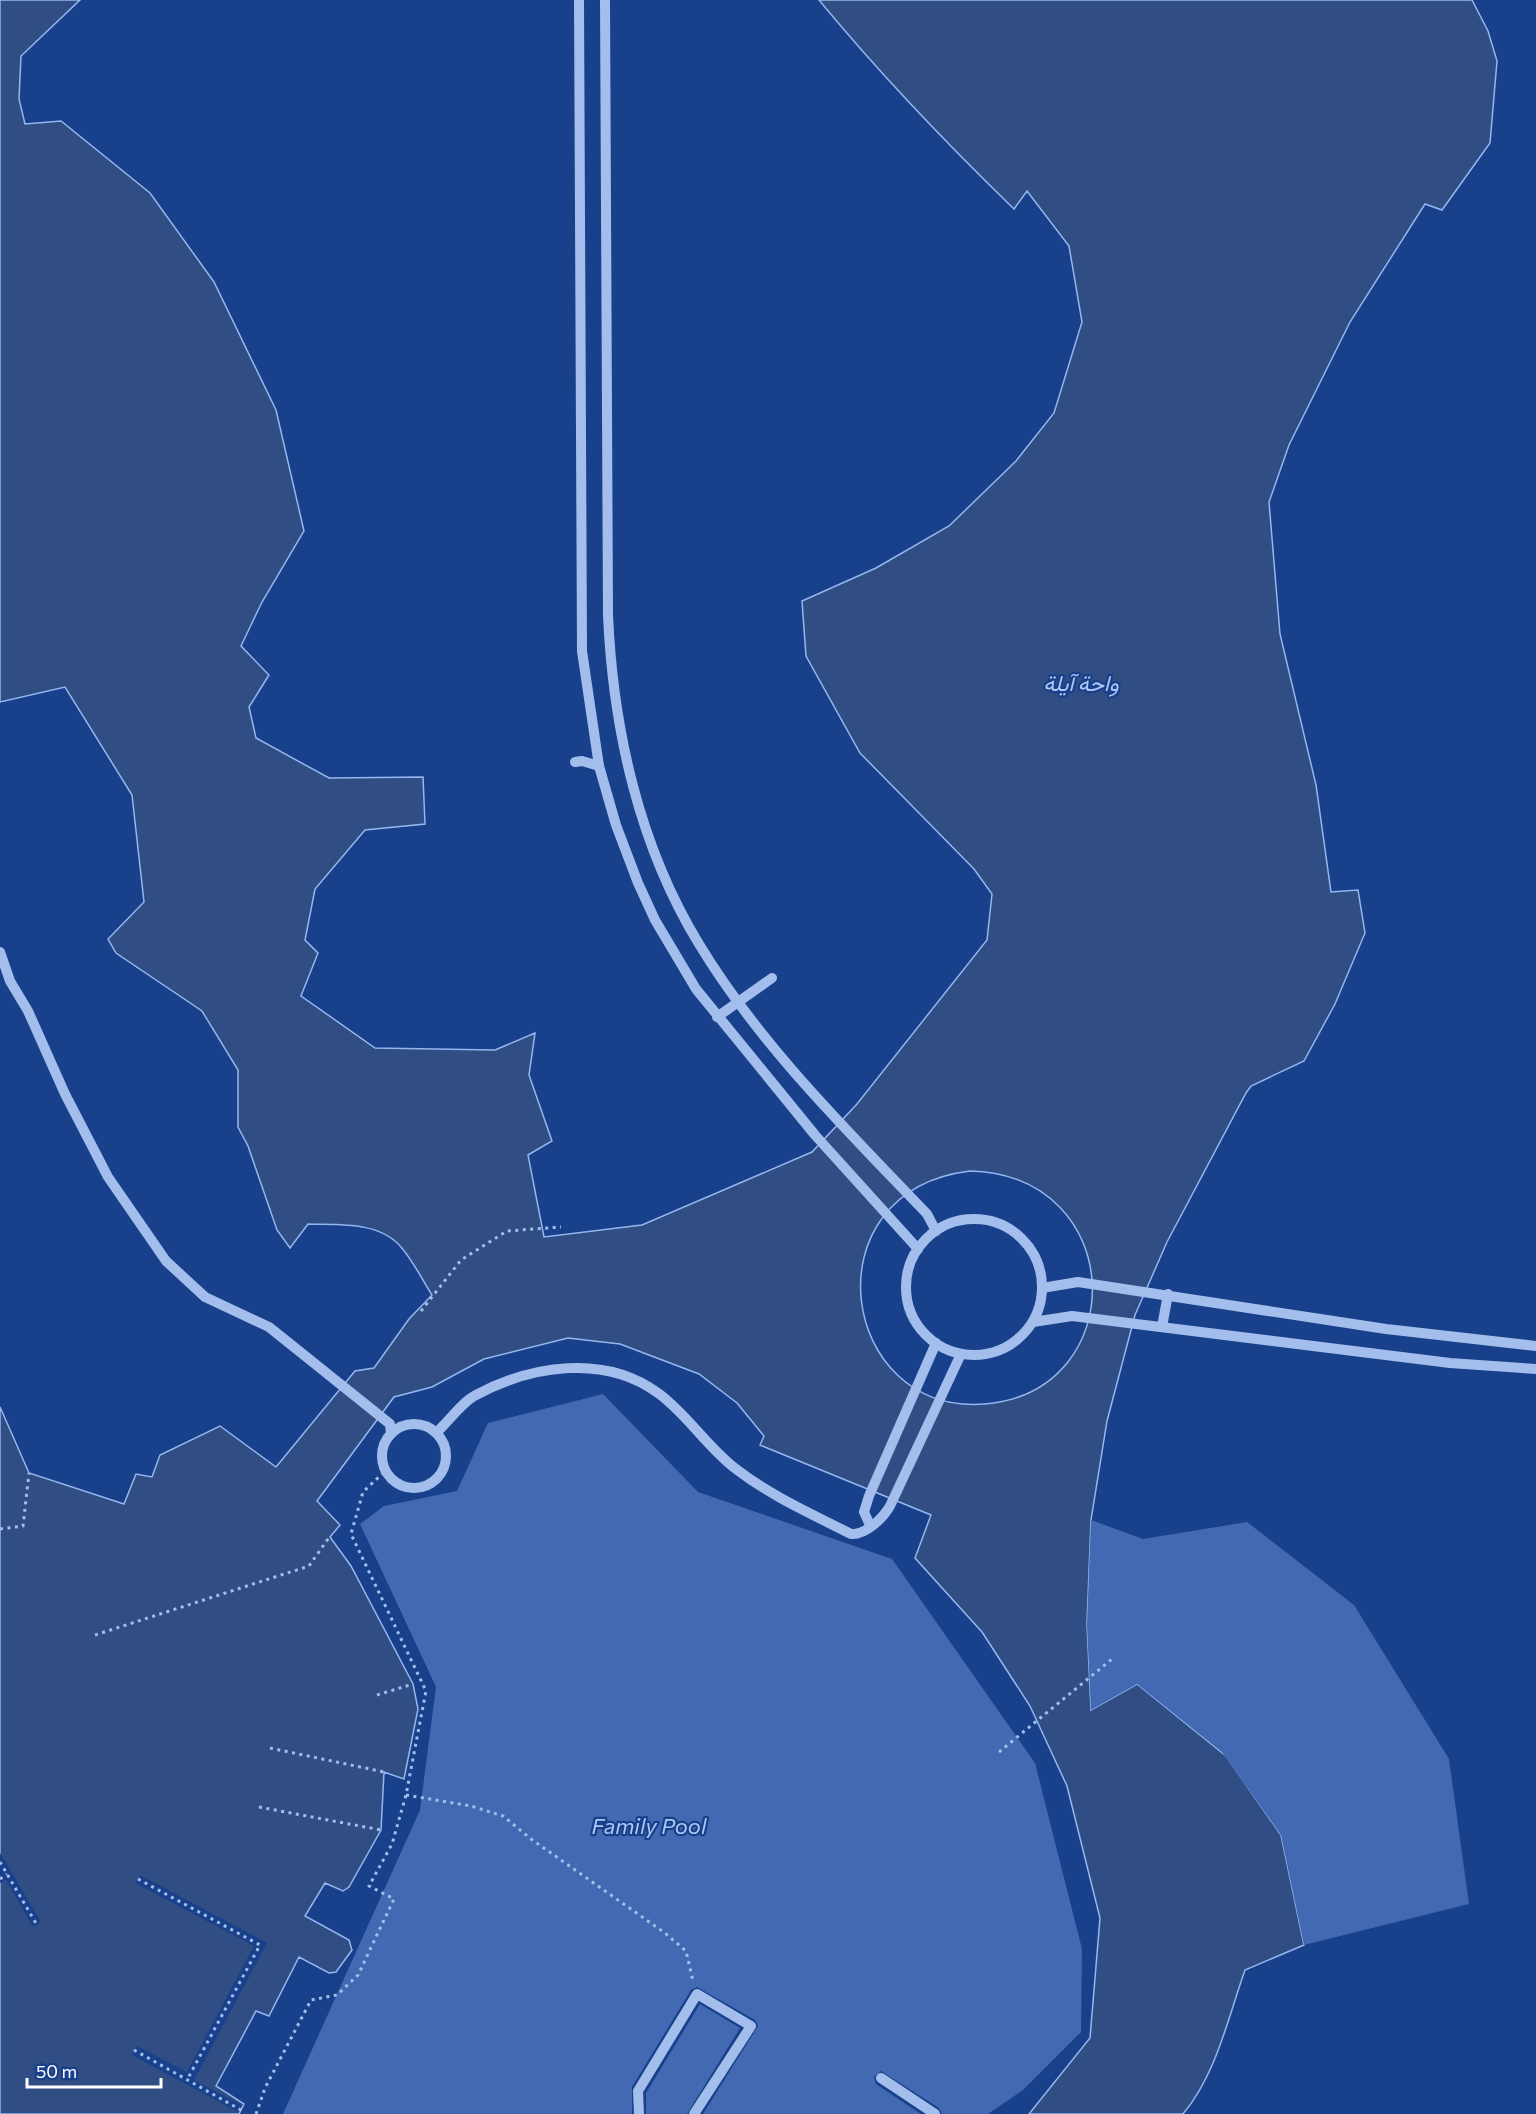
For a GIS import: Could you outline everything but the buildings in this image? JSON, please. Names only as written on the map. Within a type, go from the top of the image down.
[{"type":"street","points":[[579,0],[582,651],[599,766],[616,825],[655,920],[696,989],[815,1135],[909,1236],[918,1249]]},
{"type":"street","points":[[605,0],[608,615],[615,705],[627,763],[658,860],[693,934],[738,1004],[831,1114],[927,1214],[936,1231]]},
{"type":"street","points":[[575,762],[582,761],[599,766]]},
{"type":"street","points":[[0,952],[10,981],[28,1011],[65,1094],[108,1177],[166,1261],[205,1297],[269,1327],[342,1384],[390,1429]]},
{"type":"street","points":[[0,972],[10,981]]},
{"type":"street","points":[[717,1017],[772,978]]},
{"type":"street","points":[[970,1219],[989,1221],[1006,1227],[1021,1238],[1033,1253],[1040,1270],[1042,1288],[1033,1322],[1020,1338],[1002,1349],[982,1355],[961,1354],[936,1343],[918,1325],[907,1300],[908,1273],[918,1249],[936,1231],[952,1222],[970,1219]]},
{"type":"street","points":[[1042,1288],[1078,1282],[1164,1293],[1386,1329],[1536,1346]]},
{"type":"street","points":[[1162,1327],[1164,1293]]},
{"type":"street","points":[[1033,1322],[1072,1316],[1450,1363],[1536,1369]]},
{"type":"street","points":[[870,1525],[864,1512],[868,1496],[936,1343]]},
{"type":"street","points":[[437,1432],[475,1395],[542,1371],[552,1368],[588,1368],[625,1374],[658,1393],[734,1468],[760,1486],[851,1534],[858,1534],[881,1520],[890,1506],[961,1354]]},
{"type":"street","points":[[414,1423],[426,1425],[437,1432],[444,1443],[447,1455],[445,1467],[438,1478],[428,1485],[416,1488],[404,1486],[385,1471],[382,1457],[390,1429],[414,1423]]},
{"type":"street","points":[[639,2114],[638,2091],[697,1994],[750,2026],[694,2114]]},
{"type":"street","points":[[881,2078],[935,2114]]},
{"type":"path","points":[[421,1311],[461,1260],[507,1231],[561,1227]]},
{"type":"path","points":[[256,2114],[265,2088],[311,2000],[337,1995],[358,1975],[394,1899],[369,1886],[392,1844],[406,1795],[426,1691],[351,1534],[363,1492],[385,1471]]},
{"type":"path","points":[[0,1528],[23,1526],[29,1473]]},
{"type":"path","points":[[95,1635],[309,1566],[330,1536]]},
{"type":"path","points":[[999,1752],[1112,1659]]},
{"type":"path","points":[[377,1695],[413,1684]]},
{"type":"path","points":[[270,1748],[384,1772]]},
{"type":"path","points":[[406,1795],[471,1806],[503,1816],[531,1839],[665,1933],[686,1951],[697,1994]]},
{"type":"path","points":[[259,1807],[381,1830]]},
{"type":"path","points":[[0,1862],[37,1924]]},
{"type":"path","points":[[0,1879],[7,1874]]},
{"type":"path","points":[[138,1879],[260,1945],[188,2080]]},
{"type":"path","points":[[134,2050],[244,2114]]},
{"type":"water","name":"واحة آيلة","points":[[0,0],[80,0],[21,56],[19,99],[25,124],[61,121],[150,193],[214,282],[276,410],[304,531],[262,602],[241,646],[269,675],[249,707],[256,738],[329,778],[423,777],[425,824],[365,830],[315,889],[305,940],[318,953],[301,996],[375,1048],[495,1050],[535,1033],[529,1075],[552,1141],[528,1155],[544,1237],[642,1225],[812,1152],[857,1104],[987,940],[992,894],[974,869],[860,753],[806,656],[802,601],[876,568],[949,526],[1016,461],[1054,413],[1082,322],[1069,246],[1027,191],[1014,209],[914,107],[819,0],[1472,0],[1488,31],[1497,61],[1490,143],[1442,210],[1425,204],[1350,322],[1289,445],[1269,502],[1280,634],[1316,785],[1331,892],[1358,890],[1365,933],[1335,1004],[1304,1061],[1251,1086],[1167,1242],[1135,1315],[1107,1421],[1091,1520],[1087,1624],[1091,1710],[1137,1684],[1226,1756],[1281,1835],[1304,1945],[1245,1970],[1213,2064],[1183,2114],[1029,2114],[1090,2038],[1100,1918],[1067,1786],[1030,1706],[982,1632],[915,1558],[931,1515],[760,1445],[764,1436],[737,1403],[699,1374],[620,1344],[568,1338],[484,1359],[432,1387],[394,1397],[317,1501],[340,1525],[330,1537],[351,1566],[413,1684],[418,1709],[404,1779],[384,1772],[381,1830],[349,1887],[343,1891],[325,1883],[305,1916],[349,1940],[352,1950],[336,1972],[329,1973],[299,1957],[269,2016],[256,2011],[216,2086],[244,2104],[239,2114],[0,2114],[0,1407],[29,1473],[124,1504],[136,1474],[152,1477],[160,1455],[220,1426],[276,1467],[355,1371],[374,1368],[409,1319],[432,1295],[401,1247],[392,1239],[370,1229],[358,1226],[308,1224],[290,1248],[277,1230],[248,1146],[238,1127],[238,1070],[202,1011],[116,953],[108,939],[144,902],[132,795],[65,687],[0,702]],"holes":[[[970,1171],[1022,1182],[1060,1207],[1083,1243],[1092,1284],[1087,1326],[1067,1363],[1033,1390],[985,1404],[936,1398],[898,1375],[873,1341],[861,1300],[864,1257],[883,1218],[918,1187]]]},
{"type":"pier","points":[[0,1853],[41,1922],[33,1927],[6,1880],[0,1883]]},
{"type":"pier","points":[[140,1875],[267,1943],[194,2080],[241,2105],[238,2112],[132,2055],[137,2046],[187,2072],[254,1946],[135,1883]]},
{"type":"water label","name":"Family Pool","points":[[649,1826]]}]
